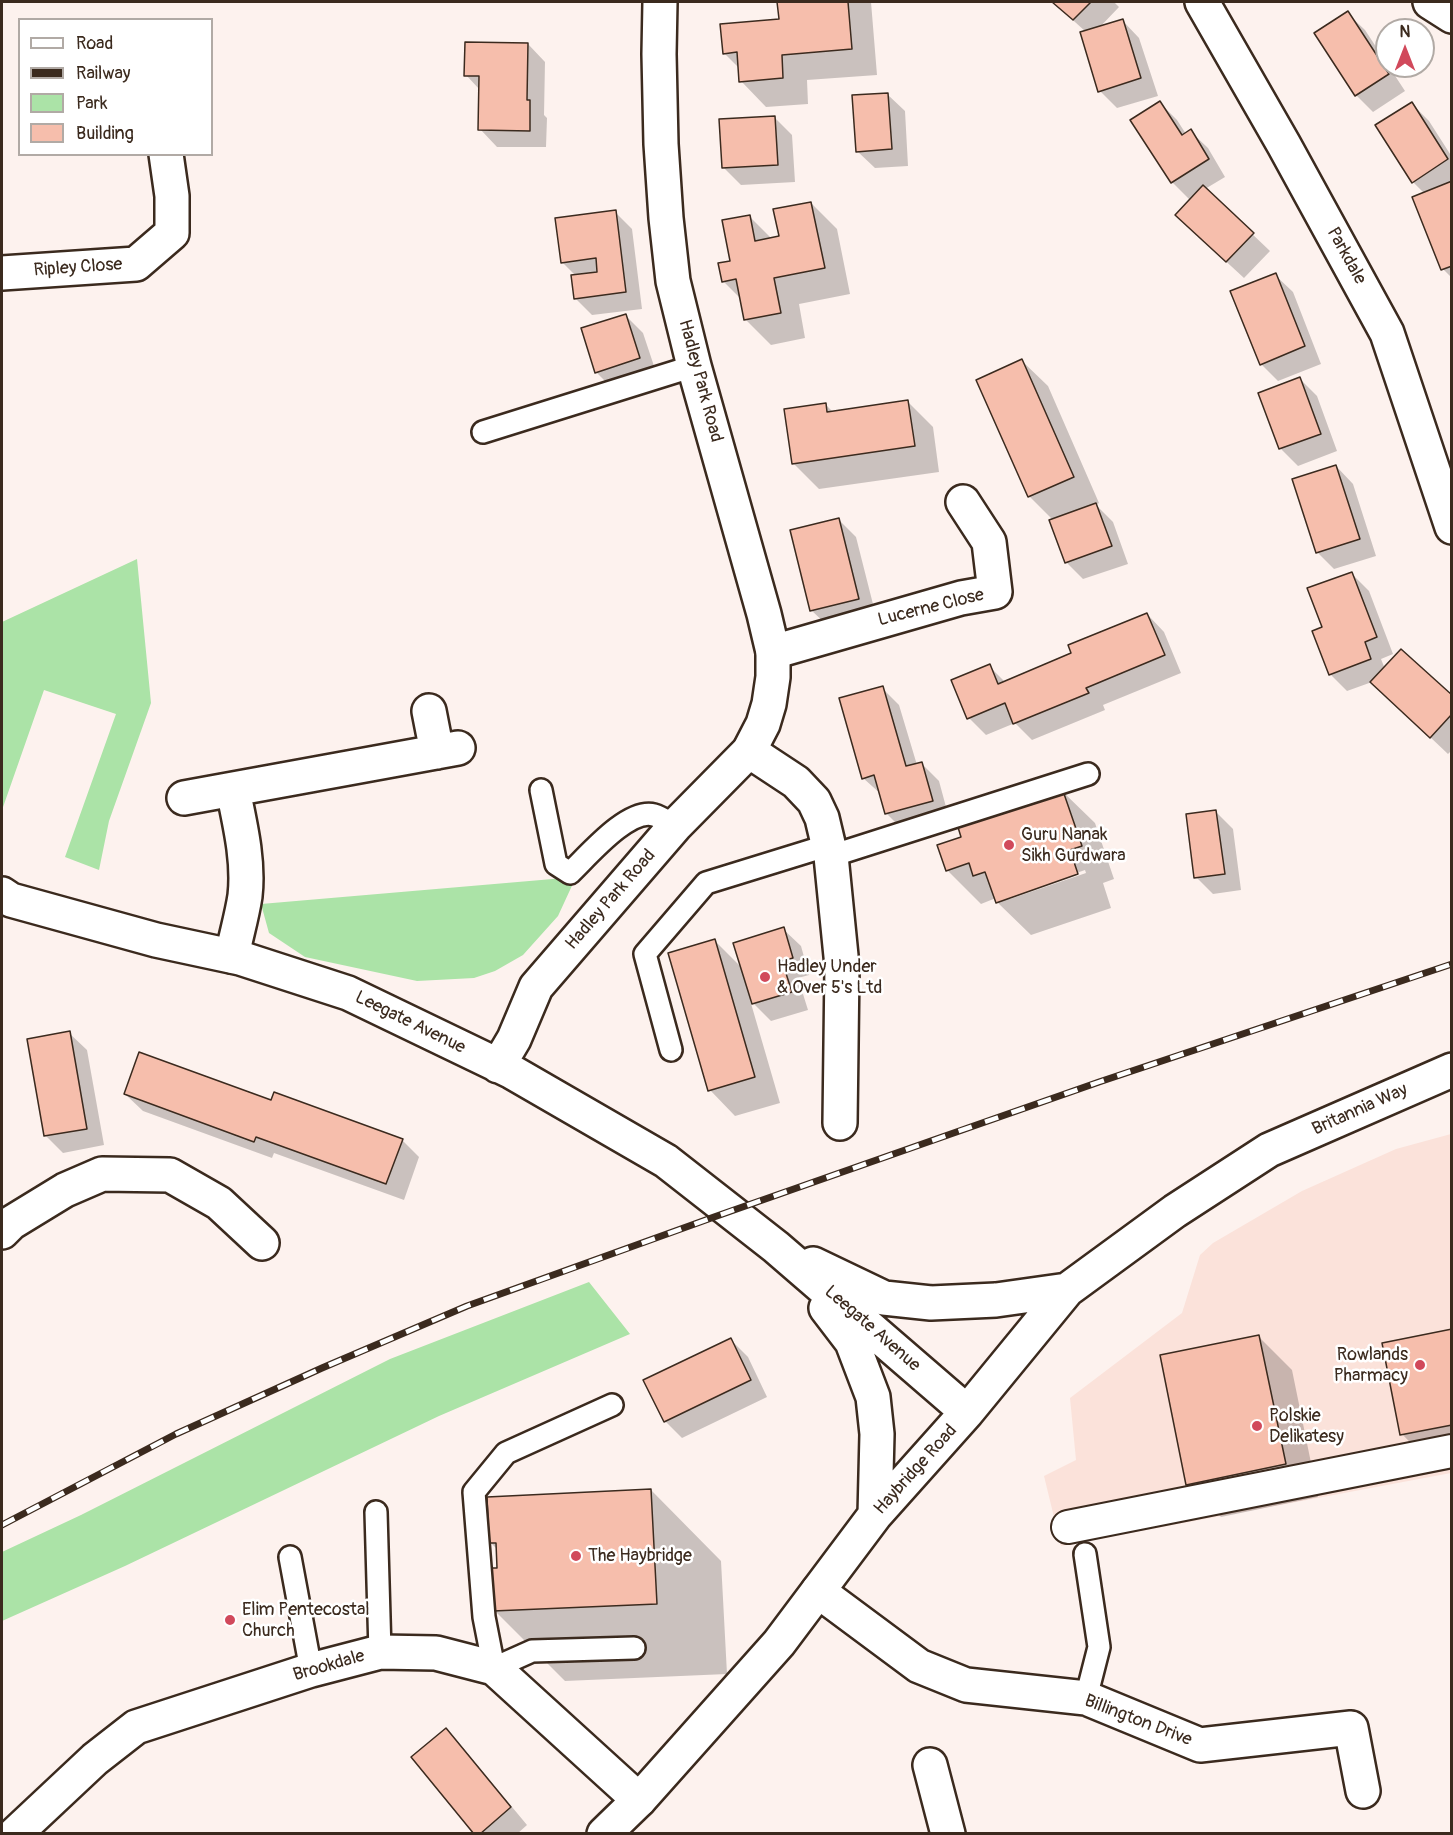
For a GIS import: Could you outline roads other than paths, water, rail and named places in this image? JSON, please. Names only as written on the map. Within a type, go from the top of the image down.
[{"type":"street","name":"Hadley Park Road","points":[[498,1066],[514,1039],[536,987],[675,826],[749,751],[763,724],[769,704],[773,676],[773,652],[740,524],[694,366],[674,281],[666,218],[661,144],[660,2]]},
{"type":"street","name":"Parkdale","points":[[1202,2],[1279,135],[1388,333],[1452,527]]},
{"type":"street","points":[[1430,2],[1452,16]]},
{"type":"street","name":"Ripley Close","points":[[2,273],[136,264],[172,233],[172,196],[166,156]]},
{"type":"street","name":"Lucerne Close","points":[[773,652],[961,598],[995,592],[989,542],[963,502]]},
{"type":"street","points":[[184,798],[448,750],[429,711]]},
{"type":"street","points":[[749,751],[796,782],[814,801],[822,818],[830,851],[842,966],[840,1123]]},
{"type":"street","points":[[232,956],[245,896],[246,872],[233,790]]},
{"type":"street","name":"Leegate Avenue","points":[[2,894],[11,900],[156,940],[232,956],[348,993],[498,1066],[666,1161],[776,1247],[967,1412]]},
{"type":"street","name":"Britannia Way","points":[[1269,1150],[1452,1070]]},
{"type":"street","name":"Haybridge Road","points":[[604,1833],[639,1800],[780,1643],[875,1515],[967,1412],[1067,1290],[1175,1211],[1269,1150]]},
{"type":"street","points":[[2,1233],[10,1223],[66,1190],[102,1174],[170,1175],[219,1203],[262,1243]]},
{"type":"street","name":"Leegate Avenue","points":[[776,1247],[884,1298],[931,1303],[996,1300],[1067,1290]]},
{"type":"street","name":"Leegate Avenue","points":[[776,1247],[852,1341],[873,1396],[877,1434],[875,1515]]},
{"type":"street","points":[[1068,1527],[1452,1451]]},
{"type":"street","name":"Billington Drive","points":[[818,1591],[919,1666],[966,1685],[1086,1698],[1200,1745],[1351,1728],[1363,1791]]},
{"type":"street","name":"Brookdale","points":[[15,1833],[95,1759],[136,1727],[310,1670],[380,1652],[436,1653],[494,1668],[639,1800]]},
{"type":"street","points":[[930,1765],[948,1833]]},
{"type":"lane","points":[[483,432],[694,366]]},
{"type":"lane","points":[[671,1050],[645,954],[706,883],[830,851],[1088,774]]},
{"type":"lane","points":[[541,790],[556,864],[570,873],[618,827],[637,814],[653,814],[675,826]]},
{"type":"lane","points":[[612,1405],[506,1453],[474,1492],[484,1617],[494,1668],[532,1651],[634,1648]]},
{"type":"lane","points":[[376,1512],[380,1652]]},
{"type":"lane","points":[[1084,1554],[1099,1647],[1086,1698]]},
{"type":"lane","points":[[290,1557],[310,1670]]},
{"type":"railway","points":[[2,1525],[176,1434],[467,1306],[1099,1082],[1452,964]]},
{"type":"place","name":"Guru Nanak Sikh Gurdwara","points":[[1009,845]]},
{"type":"place","name":"Hadley Under & Over 5's Ltd","points":[[765,977]]},
{"type":"place","name":"Rowlands Pharmacy","points":[[1420,1365]]},
{"type":"place","name":"Polskie Delikatesy","points":[[1257,1426]]},
{"type":"place","name":"The Haybridge","points":[[576,1556]]},
{"type":"place","name":"Elim Pentecostal Church","points":[[230,1620]]}]
